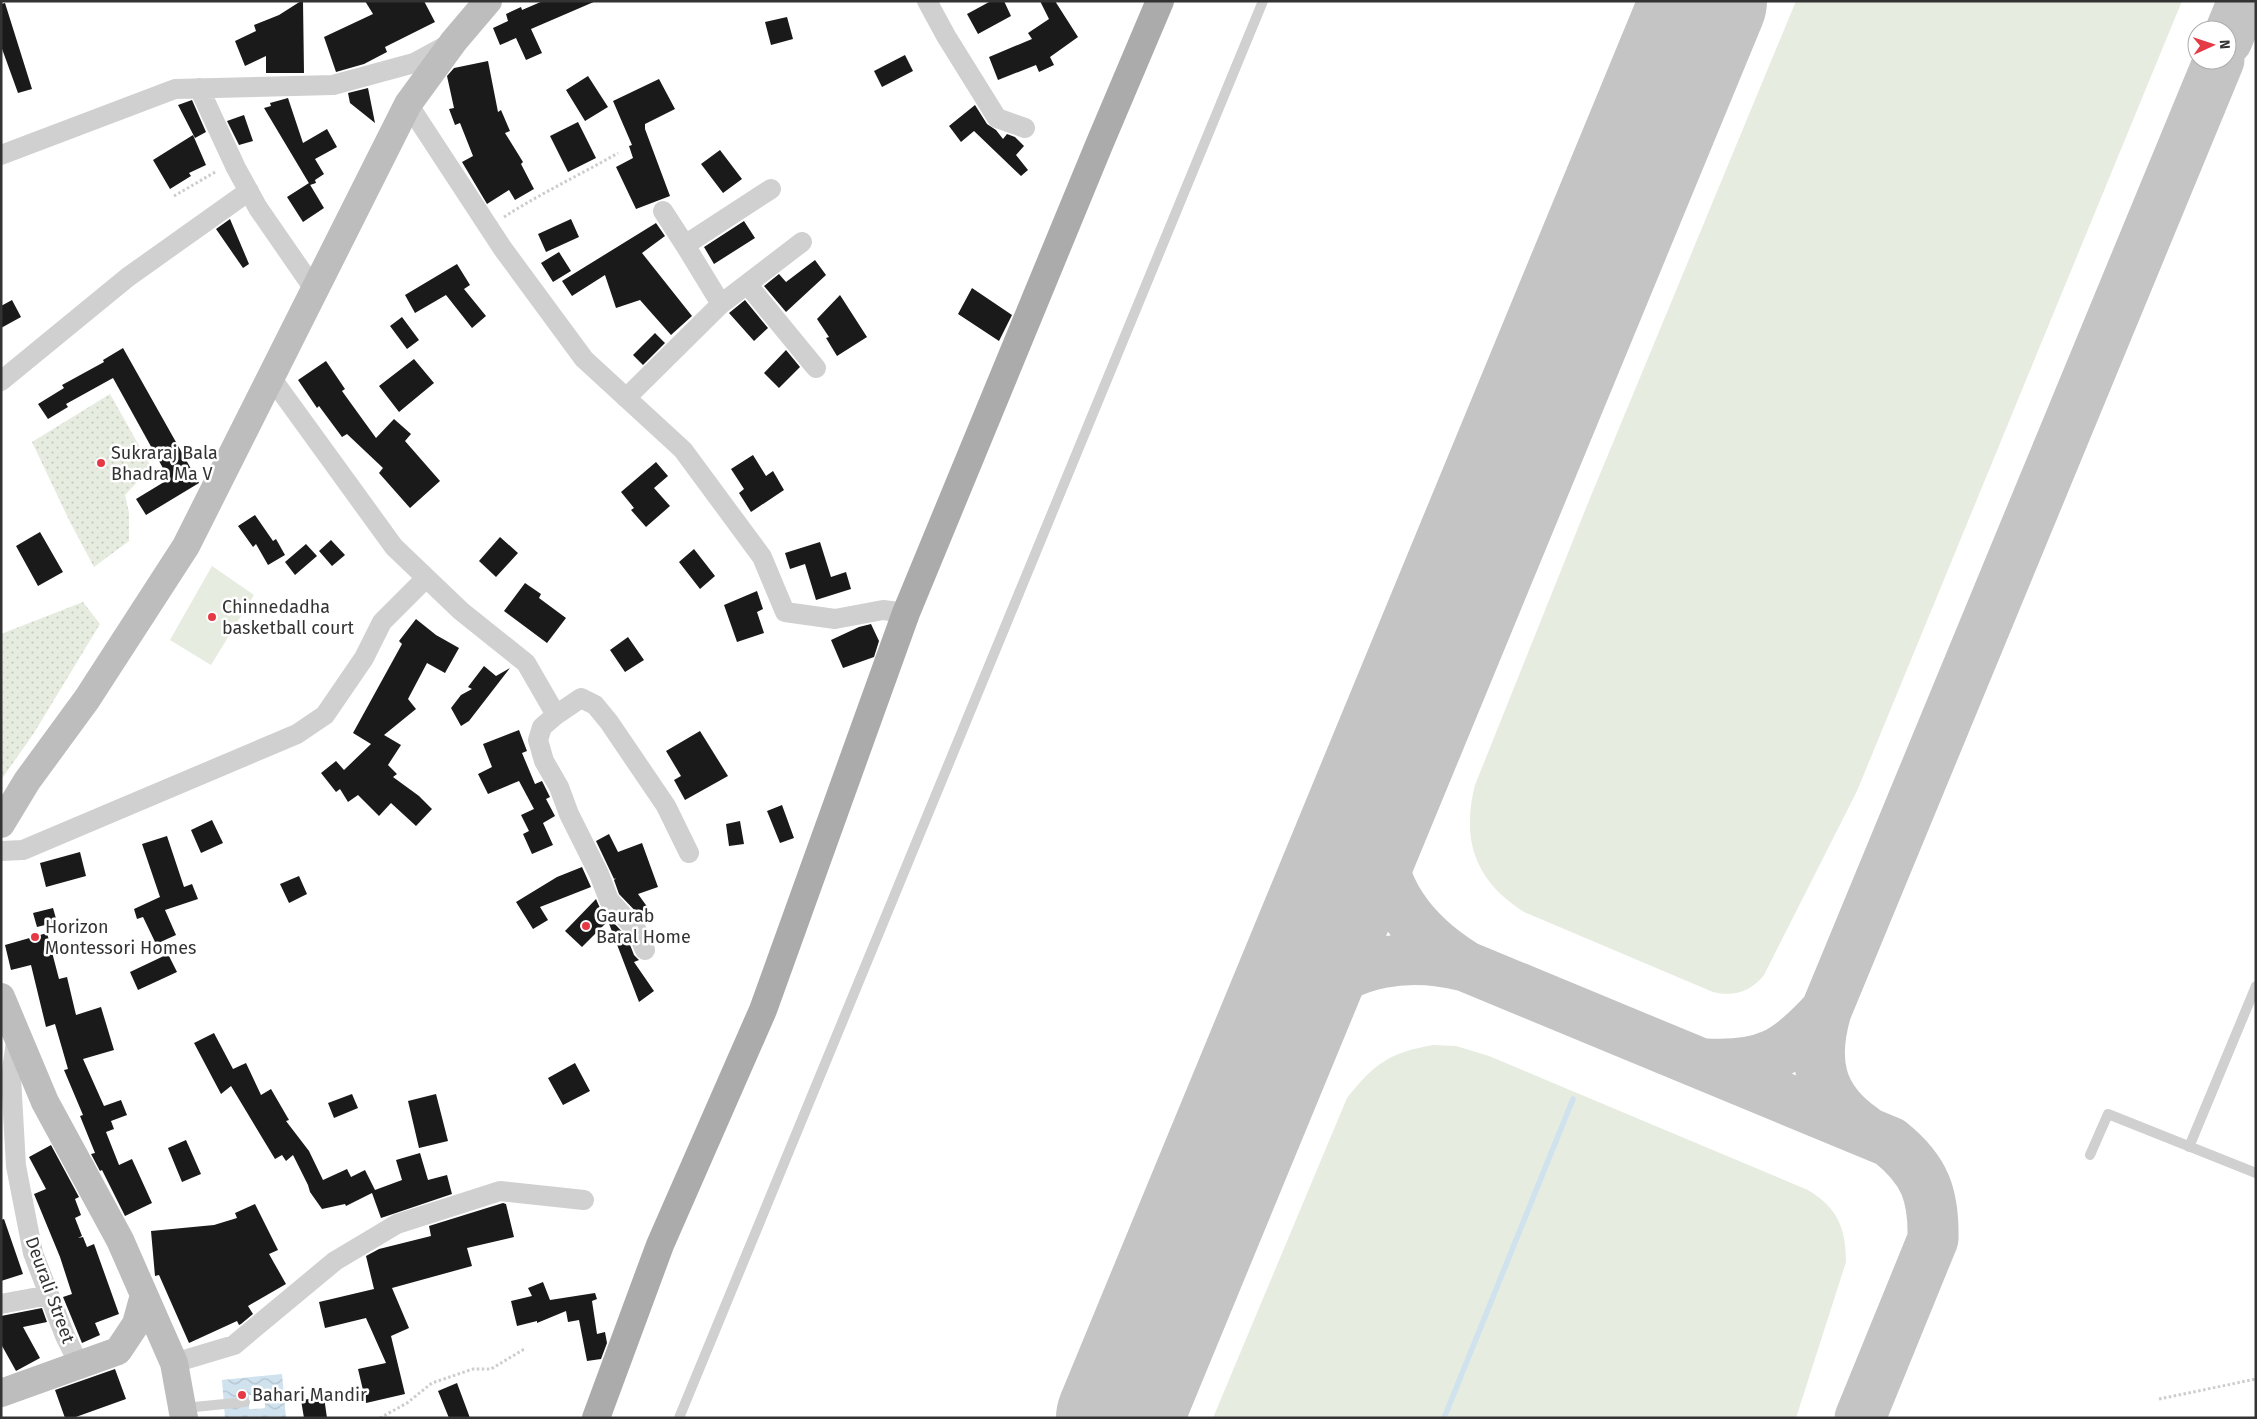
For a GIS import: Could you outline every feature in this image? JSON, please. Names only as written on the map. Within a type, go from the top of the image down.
[{"type":"main road","points":[[596,1418],[660,1245],[763,1010],[906,613],[1160,1]]},
{"type":"street","points":[[1,824],[27,781],[87,699],[186,546],[408,104],[454,41],[488,1]]},
{"type":"street","points":[[927,1],[946,36],[997,118],[1025,128]]},
{"type":"street","points":[[1,155],[175,89],[332,85],[414,63],[454,41]]},
{"type":"street","points":[[199,88],[232,160],[249,191],[314,289]]},
{"type":"street","points":[[408,104],[489,227],[584,360],[683,450],[762,557],[785,612],[835,619],[882,610],[906,613]]},
{"type":"street","points":[[685,245],[771,189]]},
{"type":"street","points":[[1,381],[128,277],[249,191]]},
{"type":"street","points":[[663,211],[721,304]]},
{"type":"street","points":[[626,398],[721,304],[802,242]]},
{"type":"street","points":[[747,284],[816,368]]},
{"type":"street","points":[[270,376],[394,546],[461,611],[526,663],[556,715]]},
{"type":"street","points":[[1,851],[22,850],[297,734],[325,714],[364,658],[382,622],[426,578]]},
{"type":"street","points":[[646,950],[637,931],[609,900],[599,874],[569,814],[559,787],[544,761],[538,740],[542,728],[556,715],[581,698],[595,705],[609,722],[666,806],[689,854]]},
{"type":"street","points":[[1,997],[45,1102],[120,1240],[174,1363],[183,1413]]},
{"type":"street","name":"Deurali Street","points":[[17,1035],[11,1077],[16,1166],[33,1252],[64,1336],[80,1366]]},
{"type":"street","points":[[174,1363],[234,1345],[335,1261],[397,1224],[500,1191],[584,1200]]},
{"type":"street","points":[[1,1304],[49,1295]]},
{"type":"street","points":[[1,1393],[118,1351],[136,1324],[144,1295]]},
{"type":"lane","points":[[678,1418],[1263,1]]},
{"type":"lane","points":[[2189,1147],[2256,986]]},
{"type":"lane","points":[[2090,1155],[2108,1114],[2256,1173]]},
{"type":"lane","points":[[183,1413],[245,1402]]},
{"type":"path","points":[[489,227],[540,194],[618,154]]},
{"type":"path","points":[[174,196],[212,175],[232,160]]},
{"type":"path","points":[[380,1418],[407,1403],[432,1383],[473,1370],[491,1368],[526,1348]]},
{"type":"path","points":[[2159,1399],[2256,1380]]},
{"type":"shaded area","points":[[1796,1],[2182,1],[1857,791],[1764,975],[1753,986],[1741,992],[1728,994],[1713,992],[1524,912],[1507,900],[1483,873],[1476,858],[1471,841],[1471,805],[1475,785],[1588,503]]},
{"type":"shaded area","points":[[110,394],[155,474],[141,478],[125,495],[129,513],[129,541],[94,567],[70,522],[32,442]]},
{"type":"shaded area","name":"Chinnedadha basketball court","points":[[212,566],[254,595],[211,665],[170,640]]},
{"type":"shaded area","points":[[83,602],[100,624],[34,733],[1,780],[1,634]]},
{"type":"shaded area","points":[[1433,1045],[1456,1046],[1489,1056],[1808,1190],[1827,1204],[1842,1229],[1846,1262],[1796,1418],[1213,1418],[1347,1098],[1366,1076],[1384,1061],[1405,1052]]},
{"type":"water","points":[[282,1374],[286,1418],[225,1418],[222,1380]],"holes":[[[249,1395],[264,1395],[265,1408],[249,1409]]]},
{"type":"pier","points":[[249,1395],[264,1395],[265,1408],[249,1409]]},
{"type":"building","points":[[303,1],[304,73],[266,73],[266,56],[245,66],[235,41],[256,31],[254,25],[279,15]]},
{"type":"building","points":[[365,1],[424,1],[435,22],[385,47],[387,52],[364,64],[336,72],[324,37],[373,14]]},
{"type":"building","points":[[543,1],[596,1],[531,29],[542,53],[526,60],[516,38],[500,45],[493,28],[508,21],[506,14],[521,7],[522,10]]},
{"type":"building","points":[[991,1],[1004,1],[1011,16],[978,34],[967,14]]},
{"type":"building","points":[[1040,1],[1055,1],[1078,37],[1050,57],[1054,65],[1039,72],[1036,65],[998,80],[989,57],[1032,39],[1028,33],[1049,19]]},
{"type":"building","points":[[5,3],[32,89],[18,93],[1,46],[1,4]]},
{"type":"building","points":[[787,17],[793,39],[771,45],[765,22]]},
{"type":"building","points":[[905,55],[913,71],[882,87],[874,71]]},
{"type":"building","points":[[488,61],[498,112],[501,110],[510,131],[505,133],[523,162],[521,164],[534,189],[515,200],[509,190],[487,204],[462,162],[473,156],[460,123],[455,125],[449,109],[454,108],[447,76],[454,68]]},
{"type":"building","points":[[588,76],[608,107],[585,121],[566,90]]},
{"type":"building","points":[[659,79],[675,109],[645,124],[645,129],[670,196],[636,209],[616,167],[633,158],[629,146],[632,145],[613,101]]},
{"type":"building","points":[[368,88],[375,123],[350,103],[348,93]]},
{"type":"building","points":[[288,98],[303,143],[327,129],[337,147],[315,159],[324,174],[315,180],[316,183],[310,185],[264,108],[271,106],[270,103]]},
{"type":"building","points":[[192,100],[206,132],[195,138],[178,105]]},
{"type":"building","points":[[975,105],[987,124],[996,130],[1003,139],[1007,134],[1015,137],[1024,146],[1016,155],[1028,170],[1021,176],[974,131],[961,142],[949,126]]},
{"type":"building","points":[[244,115],[253,141],[239,145],[227,121]]},
{"type":"building","points":[[578,122],[596,158],[568,172],[550,136]]},
{"type":"building","points":[[193,135],[206,165],[189,173],[191,176],[170,189],[153,160]]},
{"type":"building","points":[[720,150],[742,179],[723,193],[701,164]]},
{"type":"building","points":[[309,183],[324,208],[303,222],[287,197]]},
{"type":"building","points":[[230,219],[249,264],[243,268],[216,229]]},
{"type":"building","points":[[571,219],[579,237],[546,252],[538,234]]},
{"type":"building","points":[[744,221],[755,238],[714,264],[704,247]]},
{"type":"building","points":[[656,223],[665,236],[642,253],[692,316],[671,335],[640,300],[616,308],[605,275],[572,296],[562,281]]},
{"type":"building","points":[[559,252],[571,271],[553,282],[541,263]]},
{"type":"building","points":[[815,260],[826,275],[786,312],[764,286],[779,274],[786,282]]},
{"type":"building","points":[[457,264],[470,285],[464,289],[486,316],[472,328],[446,295],[415,313],[405,295]]},
{"type":"building","points":[[972,288],[1012,315],[999,341],[958,314]]},
{"type":"building","points":[[840,295],[867,337],[837,356],[826,338],[829,337],[817,319]]},
{"type":"building","points":[[12,300],[21,317],[1,328],[1,306]]},
{"type":"building","points":[[745,300],[768,328],[754,341],[729,313]]},
{"type":"building","points":[[402,317],[419,340],[407,349],[390,326]]},
{"type":"building","points":[[655,333],[665,343],[643,365],[633,355]]},
{"type":"building","points":[[123,348],[199,483],[146,515],[136,499],[169,479],[113,378],[66,404],[68,407],[48,419],[38,404],[64,388],[62,385],[104,362],[103,360]]},
{"type":"building","points":[[786,350],[800,367],[779,388],[764,373]]},
{"type":"building","points":[[414,359],[434,383],[399,412],[379,386]]},
{"type":"building","points":[[326,361],[345,389],[342,391],[376,438],[394,419],[411,434],[405,441],[440,481],[410,508],[379,473],[383,468],[347,434],[342,437],[319,406],[317,408],[298,380]]},
{"type":"building","points":[[753,455],[766,476],[773,471],[784,490],[751,512],[739,493],[744,489],[731,469]]},
{"type":"building","points":[[656,462],[668,476],[654,488],[670,506],[646,527],[631,510],[634,508],[621,492]]},
{"type":"building","points":[[255,515],[273,541],[276,539],[285,555],[268,565],[256,544],[253,547],[238,526]]},
{"type":"building","points":[[40,532],[63,572],[38,586],[16,546]]},
{"type":"building","points":[[500,537],[518,553],[496,577],[479,561]]},
{"type":"building","points":[[331,540],[345,555],[332,566],[319,551]]},
{"type":"building","points":[[820,542],[831,577],[846,572],[851,589],[816,600],[805,564],[790,569],[785,553]]},
{"type":"building","points":[[306,544],[317,556],[295,575],[285,562]]},
{"type":"building","points":[[694,549],[715,576],[700,589],[679,562]]},
{"type":"building","points":[[525,583],[541,594],[539,598],[566,618],[547,643],[504,611]]},
{"type":"building","points":[[757,591],[763,609],[757,612],[764,633],[737,642],[724,605]]},
{"type":"building","points":[[416,619],[436,635],[459,648],[445,673],[427,663],[408,699],[416,709],[384,735],[401,745],[388,765],[397,774],[393,777],[419,796],[432,809],[416,826],[391,803],[379,816],[358,795],[348,802],[340,789],[336,792],[321,773],[336,761],[344,770],[371,744],[353,733],[402,644],[399,641]]},
{"type":"building","points":[[871,624],[879,641],[874,657],[843,668],[831,640],[859,627]]},
{"type":"building","points":[[628,637],[644,660],[625,672],[610,650]]},
{"type":"building","points":[[484,666],[496,676],[510,668],[469,721],[461,726],[451,708],[461,695],[472,689],[468,687]]},
{"type":"building","points":[[519,730],[527,751],[522,753],[535,784],[542,781],[550,797],[546,799],[555,816],[543,823],[553,845],[532,854],[523,834],[529,831],[521,815],[534,809],[519,781],[488,794],[478,774],[492,767],[483,744]]},
{"type":"building","points":[[700,731],[728,776],[685,800],[674,780],[681,776],[666,751]]},
{"type":"building","points":[[782,805],[794,838],[780,843],[767,811]]},
{"type":"building","points":[[212,820],[223,843],[201,853],[191,830]]},
{"type":"building","points":[[740,821],[744,844],[729,846],[726,824]]},
{"type":"building","points":[[609,834],[618,852],[642,843],[658,887],[638,894],[651,912],[642,918],[619,894],[614,880],[616,878],[614,879],[596,841]]},
{"type":"building","points":[[167,836],[184,887],[192,884],[198,899],[165,910],[176,935],[156,944],[143,917],[137,919],[134,909],[160,897],[142,844]]},
{"type":"building","points":[[80,852],[86,876],[46,887],[40,863]]},
{"type":"building","points":[[582,867],[591,887],[540,907],[548,920],[533,929],[516,902],[557,877]]},
{"type":"building","points":[[299,876],[307,894],[289,903],[280,884]]},
{"type":"building","points":[[596,899],[600,908],[627,937],[634,955],[639,960],[634,962],[654,991],[639,1002],[608,921],[582,947],[565,931]]},
{"type":"building","points":[[53,908],[57,922],[37,927],[33,913]]},
{"type":"building","points":[[47,933],[59,979],[67,977],[76,1015],[101,1007],[114,1050],[83,1059],[104,1106],[121,1100],[127,1115],[111,1121],[114,1129],[106,1132],[119,1165],[132,1159],[152,1203],[125,1216],[102,1170],[100,1171],[91,1154],[95,1153],[80,1116],[83,1115],[64,1070],[68,1069],[55,1024],[46,1027],[31,965],[11,970],[5,945]]},
{"type":"building","points":[[168,954],[177,972],[138,990],[130,972]]},
{"type":"building","points":[[214,1033],[233,1069],[246,1063],[261,1095],[271,1089],[289,1120],[286,1121],[309,1151],[323,1180],[347,1169],[351,1177],[365,1170],[375,1190],[402,1180],[396,1160],[420,1153],[428,1180],[447,1175],[452,1194],[381,1218],[372,1193],[346,1206],[345,1204],[322,1209],[310,1192],[293,1155],[286,1161],[282,1155],[275,1159],[231,1086],[221,1094],[194,1043]]},
{"type":"building","points":[[575,1063],[590,1091],[563,1105],[548,1078]]},
{"type":"building","points":[[352,1094],[358,1108],[334,1118],[328,1103]]},
{"type":"building","points":[[436,1094],[448,1141],[419,1148],[408,1101]]},
{"type":"building","points":[[186,1140],[201,1174],[182,1182],[168,1148]]},
{"type":"building","points":[[51,1145],[79,1197],[75,1199],[81,1215],[75,1218],[82,1236],[78,1238],[83,1237],[87,1247],[94,1244],[119,1314],[95,1323],[100,1335],[82,1343],[63,1297],[72,1294],[60,1257],[34,1194],[46,1189],[29,1157]]},
{"type":"building","points":[[503,1203],[506,1204],[514,1237],[467,1248],[472,1266],[392,1288],[409,1328],[391,1336],[405,1394],[366,1403],[358,1369],[386,1363],[366,1318],[325,1328],[319,1302],[374,1289],[366,1256],[379,1249],[431,1236],[429,1226]]},
{"type":"building","points":[[255,1204],[278,1250],[269,1254],[286,1284],[248,1306],[253,1314],[241,1324],[239,1325],[237,1321],[189,1343],[159,1275],[155,1276],[151,1231],[214,1225],[237,1218],[235,1213]]},
{"type":"building","points":[[4,1219],[23,1274],[1,1281],[1,1220]]},
{"type":"building","points":[[543,1282],[550,1300],[595,1293],[597,1299],[592,1301],[597,1334],[605,1332],[607,1343],[601,1359],[587,1361],[579,1320],[568,1322],[566,1311],[537,1323],[537,1321],[517,1326],[511,1301],[532,1296],[528,1288]]},
{"type":"building","points":[[42,1308],[47,1322],[23,1327],[40,1358],[16,1371],[1,1344],[1,1316]]},
{"type":"building","points":[[115,1369],[126,1399],[73,1418],[65,1418],[55,1390]]},
{"type":"building","points":[[457,1383],[470,1418],[449,1418],[438,1391]]},
{"type":"building","points":[[324,1397],[327,1418],[304,1418],[301,1400]]},
{"type":"waterway","points":[[1444,1418],[1573,1099]]},
{"type":"taxiway","points":[[2235,20],[2243,1]]},
{"type":"taxiway","points":[[1826,1011],[2215,70]]},
{"type":"taxiway","points":[[1388,766],[1378,823],[1379,846],[1391,888],[1401,906],[1429,939],[1465,966]]},
{"type":"taxiway","points":[[1272,1047],[1293,1018],[1308,1002],[1342,976],[1361,968],[1402,960],[1444,962],[1465,966],[1890,1142],[1912,1163],[1925,1184],[1932,1209],[1933,1239],[1860,1418]]},
{"type":"taxiway","points":[[1706,1064],[1744,1063],[1773,1055],[1799,1038],[1826,1011],[1820,1046],[1822,1077],[1836,1104],[1863,1129]]},
{"type":"runway","points":[[1119,1418],[1704,1]]},
{"type":"place","name":"Sukraraj Bala Bhadra Ma V","points":[[101,463]]},
{"type":"place","name":"Chinnedadha basketball court","points":[[212,617]]},
{"type":"place","name":"Gaurab Baral Home","points":[[586,926]]},
{"type":"place","name":"Horizon Montessori Homes","points":[[35,937]]},
{"type":"place","name":"Bahari Mandir","points":[[242,1395]]}]
